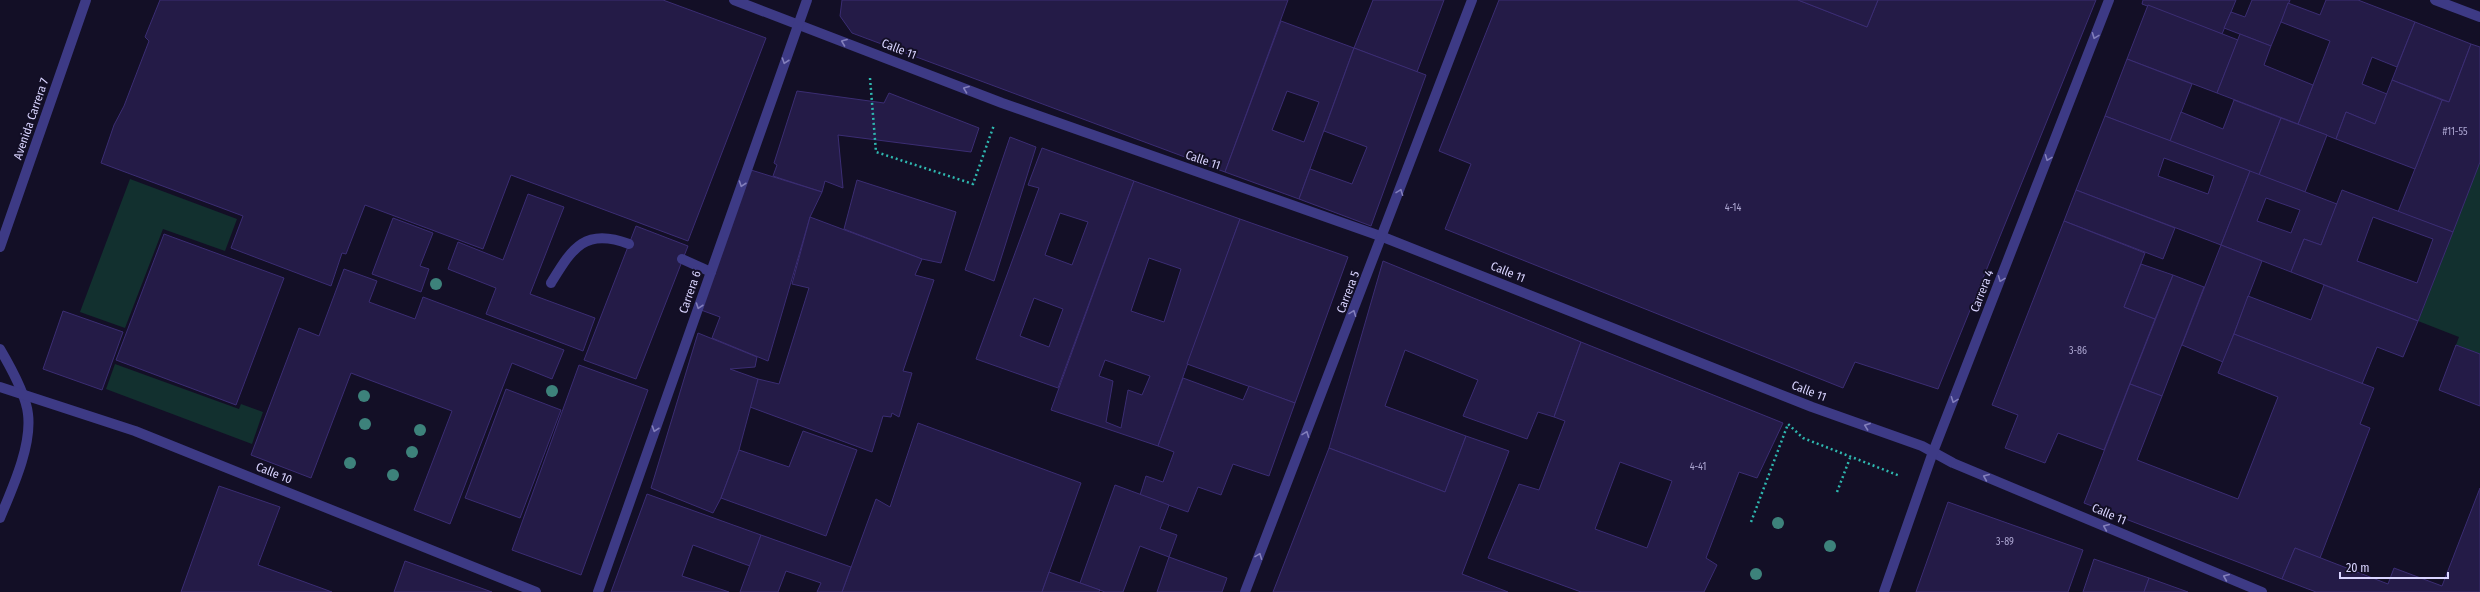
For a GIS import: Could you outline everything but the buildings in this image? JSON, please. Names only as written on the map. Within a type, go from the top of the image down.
[{"type":"street","name":"Avenida Carrera 7","points":[[0,247],[86,0]]},
{"type":"street","name":"Calle 11","points":[[734,0],[1002,103],[1383,236],[1933,452],[2262,592]]},
{"type":"street","name":"Carrera 6","points":[[598,592],[807,0]]},
{"type":"street","name":"Carrera 5","points":[[1245,592],[1383,236],[1472,0]]},
{"type":"street","name":"Carrera 4","points":[[1884,592],[1933,452],[2109,0]]},
{"type":"street","points":[[2435,0],[2480,17]]},
{"type":"street","points":[[551,283],[568,256],[586,240],[600,237],[629,244]]},
{"type":"street","points":[[682,259],[711,272]]},
{"type":"street","points":[[0,349],[11,368],[22,394],[28,414],[26,443],[16,477],[0,518]]},
{"type":"street","name":"Calle 10","points":[[0,387],[134,431],[536,592]]},
{"type":"path","points":[[868,51],[876,152],[973,184],[1002,103]]},
{"type":"path","points":[[1751,522],[1788,424],[1803,438],[1850,458],[1908,479]]},
{"type":"path","points":[[1837,492],[1850,458]]},
{"type":"green space","points":[[2480,162],[2480,354],[2456,345],[2459,337],[2418,321]]},
{"type":"green space","points":[[130,179],[237,219],[225,251],[163,229],[125,328],[80,312]]},
{"type":"green space","points":[[115,364],[239,409],[241,404],[263,412],[252,444],[106,389]]}]
